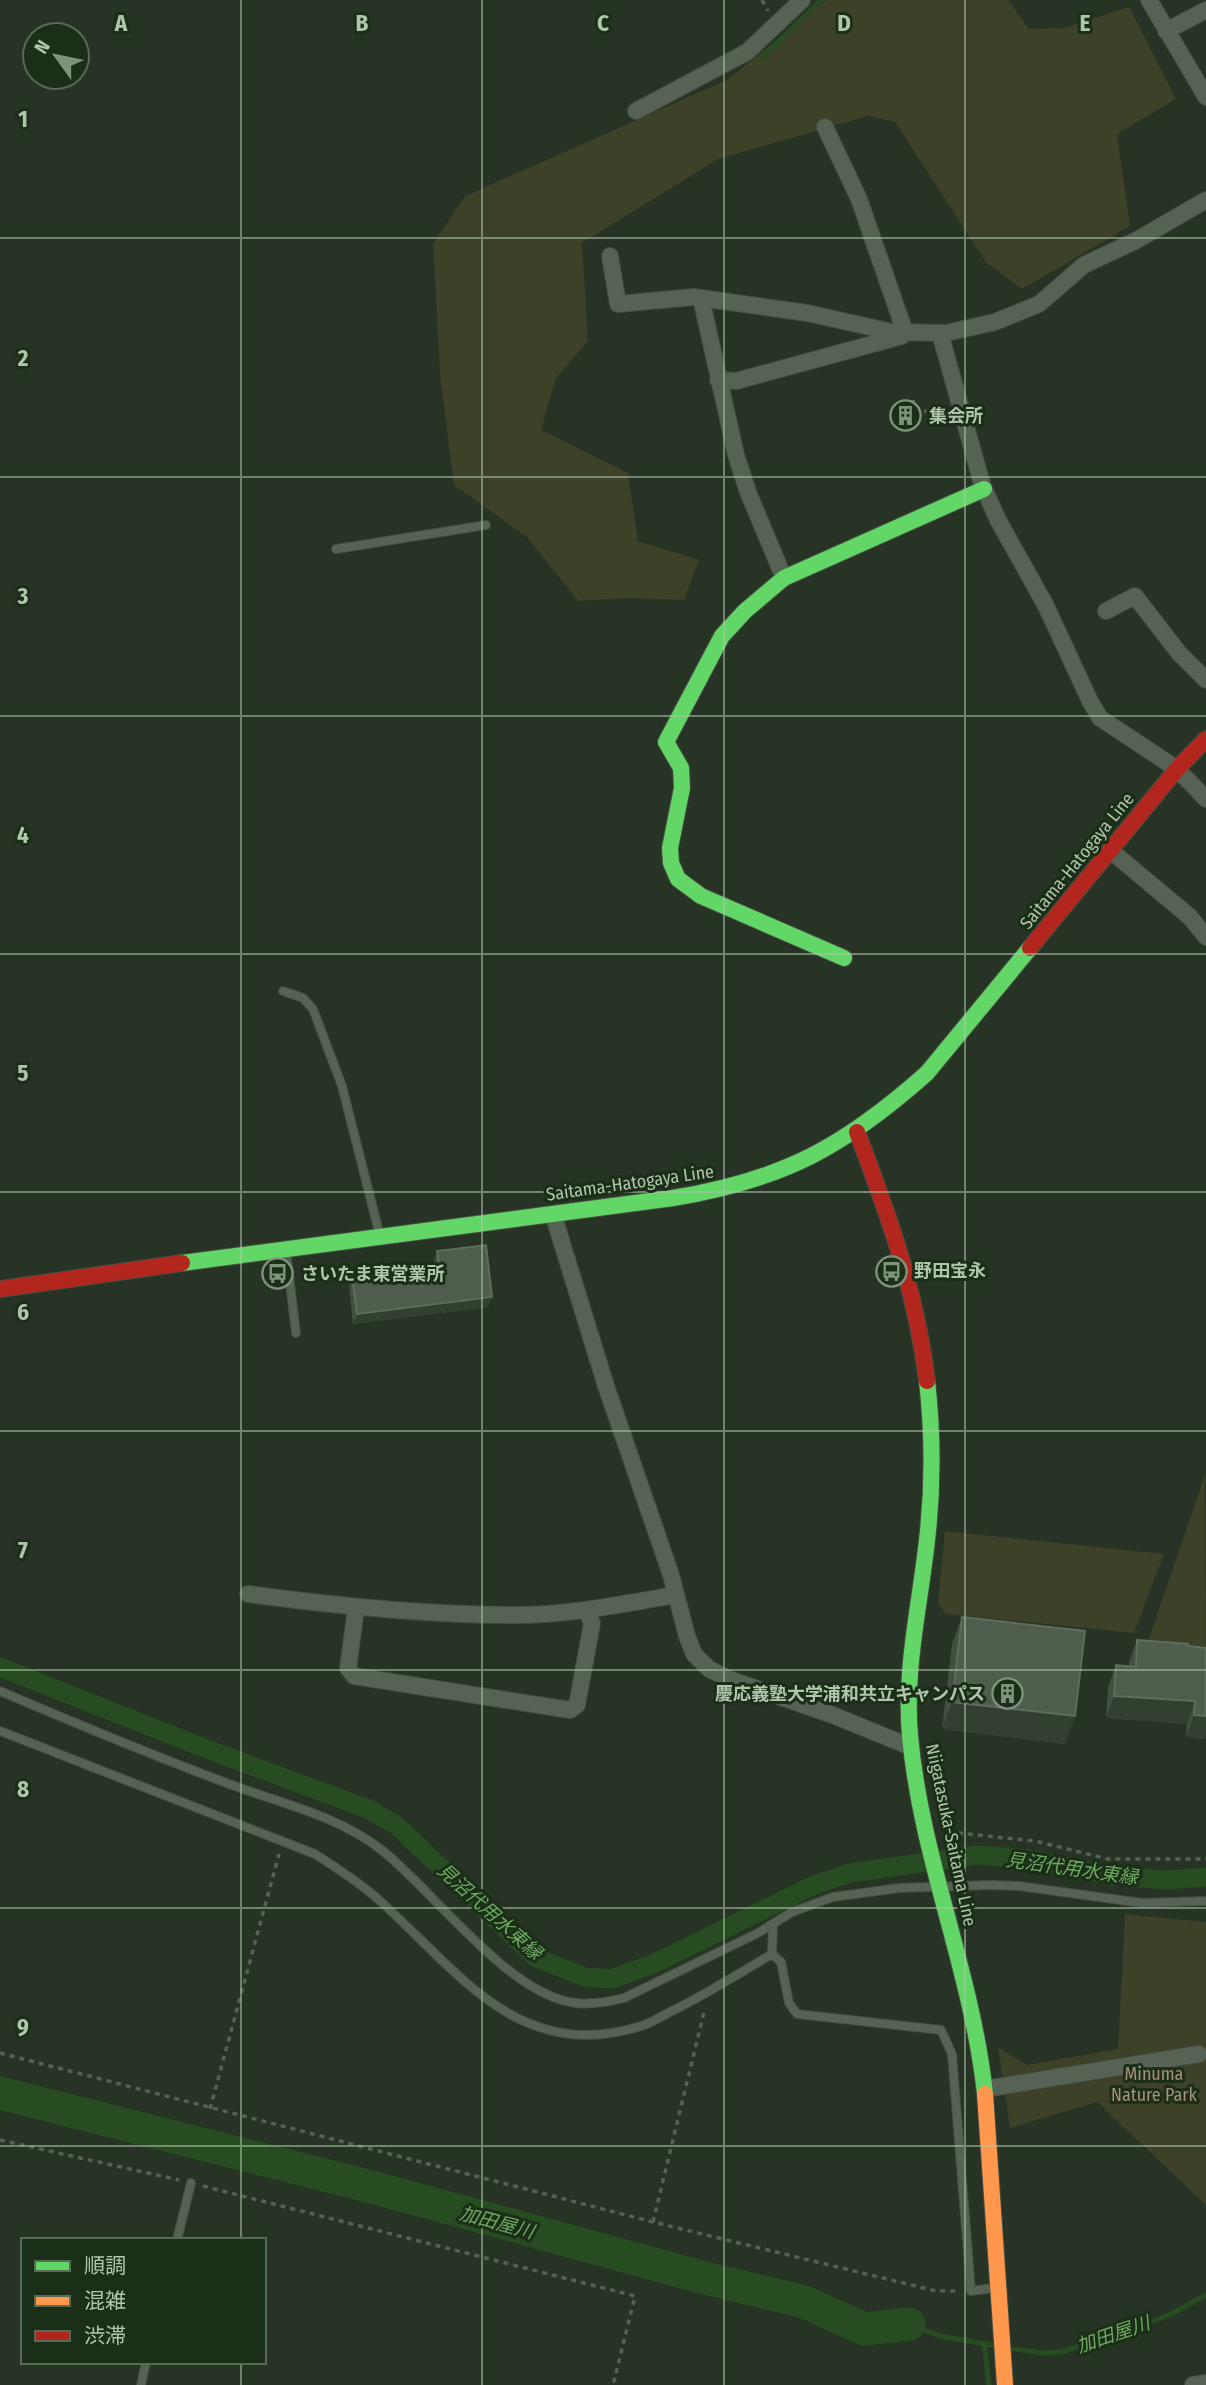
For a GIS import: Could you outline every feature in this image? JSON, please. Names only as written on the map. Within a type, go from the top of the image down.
[{"type":"main road","points":[[844,958],[701,896],[689,890],[678,879],[671,863],[673,829],[682,788],[681,768],[666,742],[722,636],[745,611],[784,578],[984,489]]},
{"type":"main road","name":"Saitama-Hatogaya Line","points":[[0,1289],[379,1235],[671,1199],[737,1186],[788,1168],[857,1132],[893,1105],[927,1073],[1177,769],[1206,739]]},
{"type":"main road","name":"Niigatasuka-Saitama Line","points":[[857,1132],[905,1268],[923,1346],[930,1400],[930,1516],[911,1676],[911,1748],[932,1836],[939,1884],[972,2005],[985,2089],[996,2288],[1005,2385]]},
{"type":"street","points":[[636,111],[747,52],[803,0]]},
{"type":"street","points":[[1149,0],[1206,97]]},
{"type":"street","points":[[1166,31],[1206,10]]},
{"type":"street","points":[[825,128],[859,199],[910,332]]},
{"type":"street","points":[[610,256],[618,304],[670,298],[701,298],[782,309],[892,332],[940,332],[995,322],[1039,304],[1084,265],[1137,240],[1206,200]]},
{"type":"street","points":[[701,298],[718,380],[748,492],[784,578]]},
{"type":"street","points":[[718,380],[736,381],[910,332]]},
{"type":"street","points":[[940,332],[984,489],[998,520],[1046,606],[1100,718],[1177,769],[1206,799]]},
{"type":"street","points":[[1106,611],[1135,596],[1180,653],[1206,680]]},
{"type":"street","points":[[1110,850],[1190,917],[1206,937]]},
{"type":"street","points":[[553,1214],[606,1386],[671,1575],[694,1654],[709,1669],[729,1679],[835,1716],[911,1748]]},
{"type":"street","points":[[248,1594],[356,1609],[517,1615],[586,1610],[675,1595]]},
{"type":"street","points":[[356,1609],[348,1668],[354,1676],[570,1710],[577,1705],[592,1623],[586,1610]]},
{"type":"street","points":[[985,2089],[1199,2054]]},
{"type":"street","points":[[1193,2385],[1206,2383]]},
{"type":"lane","points":[[336,549],[486,525]]},
{"type":"lane","points":[[283,991],[303,998],[313,1009],[342,1086],[379,1235]]},
{"type":"lane","points":[[286,1248],[296,1334]]},
{"type":"lane","points":[[0,1691],[233,1786],[329,1819],[359,1834],[383,1851],[506,1969],[535,1990],[576,2003],[602,2003],[624,1998],[773,1925],[792,1912],[833,1897],[939,1884],[1019,1886],[1142,1903],[1206,1901]]},
{"type":"lane","points":[[0,1731],[316,1854],[349,1875],[373,1895],[473,1990],[505,2012],[536,2026],[566,2035],[601,2035],[643,2025],[702,1997],[772,1954]]},
{"type":"lane","points":[[772,1954],[773,1925]]},
{"type":"lane","points":[[772,1954],[781,1962],[789,2003],[797,2014],[941,2030],[952,2054],[971,2291],[996,2288]]},
{"type":"lane","points":[[177,2238],[191,2183]]},
{"type":"lane","points":[[141,2385],[146,2364]]},
{"type":"path","points":[[913,414],[960,403]]},
{"type":"path","points":[[932,1836],[1011,1837],[1108,1859],[1206,1860]]},
{"type":"path","points":[[210,2109],[283,1840]]},
{"type":"path","points":[[653,2222],[704,2019],[705,2006],[702,1997]]},
{"type":"path","points":[[0,2053],[653,2222],[936,2291],[971,2291]]},
{"type":"path","points":[[0,2140],[191,2183],[635,2296],[613,2385]]},
{"type":"green space","points":[[826,0],[1008,0],[1029,29],[1064,28],[1129,7],[1176,99],[1117,134],[1130,226],[1022,289],[986,262],[895,122],[868,116],[718,159],[582,243],[588,341],[556,378],[541,430],[628,473],[638,541],[699,560],[684,600],[627,598],[578,601],[527,537],[454,485],[440,373],[433,244],[465,196],[727,80]]},
{"type":"green space","points":[[1205,1474],[1206,1656],[1144,1654]]},
{"type":"green space","points":[[945,1531],[1164,1554],[1134,1633],[946,1614],[938,1603]]},
{"type":"green space","name":"Minuma Nature Park","points":[[1125,1914],[1206,1922],[1206,2205],[1097,2102],[1010,2128],[998,2047],[1027,2065],[1118,2049]]},
{"type":"building","name":"集会所","points":[[914,401],[917,419],[902,422],[898,404]]},
{"type":"building","points":[[486,1245],[492,1297],[357,1314],[352,1276],[439,1265],[437,1251]]},
{"type":"building","name":"慶応義塾大学浦和共立キャンパス","points":[[962,1617],[1085,1631],[1075,1716],[952,1702]]},
{"type":"building","points":[[1137,1640],[1206,1648],[1206,1716],[1194,1715],[1195,1701],[1114,1696],[1116,1665],[1136,1667]]},
{"type":"waterway","points":[[762,58],[821,0]]},
{"type":"waterway","name":"見沼代用水東縁","points":[[0,1667],[204,1748],[368,1809],[396,1825],[535,1957],[584,1977],[612,1979],[653,1964],[814,1885],[850,1873],[977,1855],[1030,1859],[1112,1876],[1167,1880],[1206,1877]]},
{"type":"waterway","name":"加田屋川","points":[[0,2093],[372,2187],[705,2278],[805,2302],[864,2329],[909,2324]]},
{"type":"waterway","name":"加田屋川","points":[[1014,2349],[1043,2353],[1061,2352],[1141,2326],[1206,2295]]},
{"type":"waterway","name":"加田屋川","points":[[909,2324],[940,2336],[991,2345]]},
{"type":"waterway","name":"見沼代用水東縁","points":[[984,2343],[989,2385]]},
{"type":"traffic: fast","points":[[844,958],[701,896],[678,879],[671,863],[670,848],[682,788],[681,768],[666,742],[722,636],[745,611],[784,578],[984,489]]},
{"type":"traffic: fast","points":[[182,1263],[673,1198],[747,1181],[780,1170],[839,1140],[868,1121],[927,1073],[1030,948]]},
{"type":"traffic: fast","points":[[927,1381],[931,1481],[927,1540],[911,1662],[910,1736],[925,1826],[969,2004],[985,2094]]},
{"type":"traffic: slow","points":[[985,2094],[1005,2385]]},
{"type":"traffic: jam","points":[[1030,948],[1177,769],[1206,739]]},
{"type":"traffic: jam","points":[[857,1132],[900,1254],[916,1316],[927,1381]]},
{"type":"traffic: jam","points":[[0,1289],[182,1263]]},
{"type":"place","name":"集会所","points":[[906,416]]},
{"type":"place","name":"野田宝永","points":[[891,1271]]},
{"type":"place","name":"さいたま東営業所","points":[[278,1274]]},
{"type":"place","name":"慶応義塾大学浦和共立キャンパス","points":[[1008,1694]]}]
